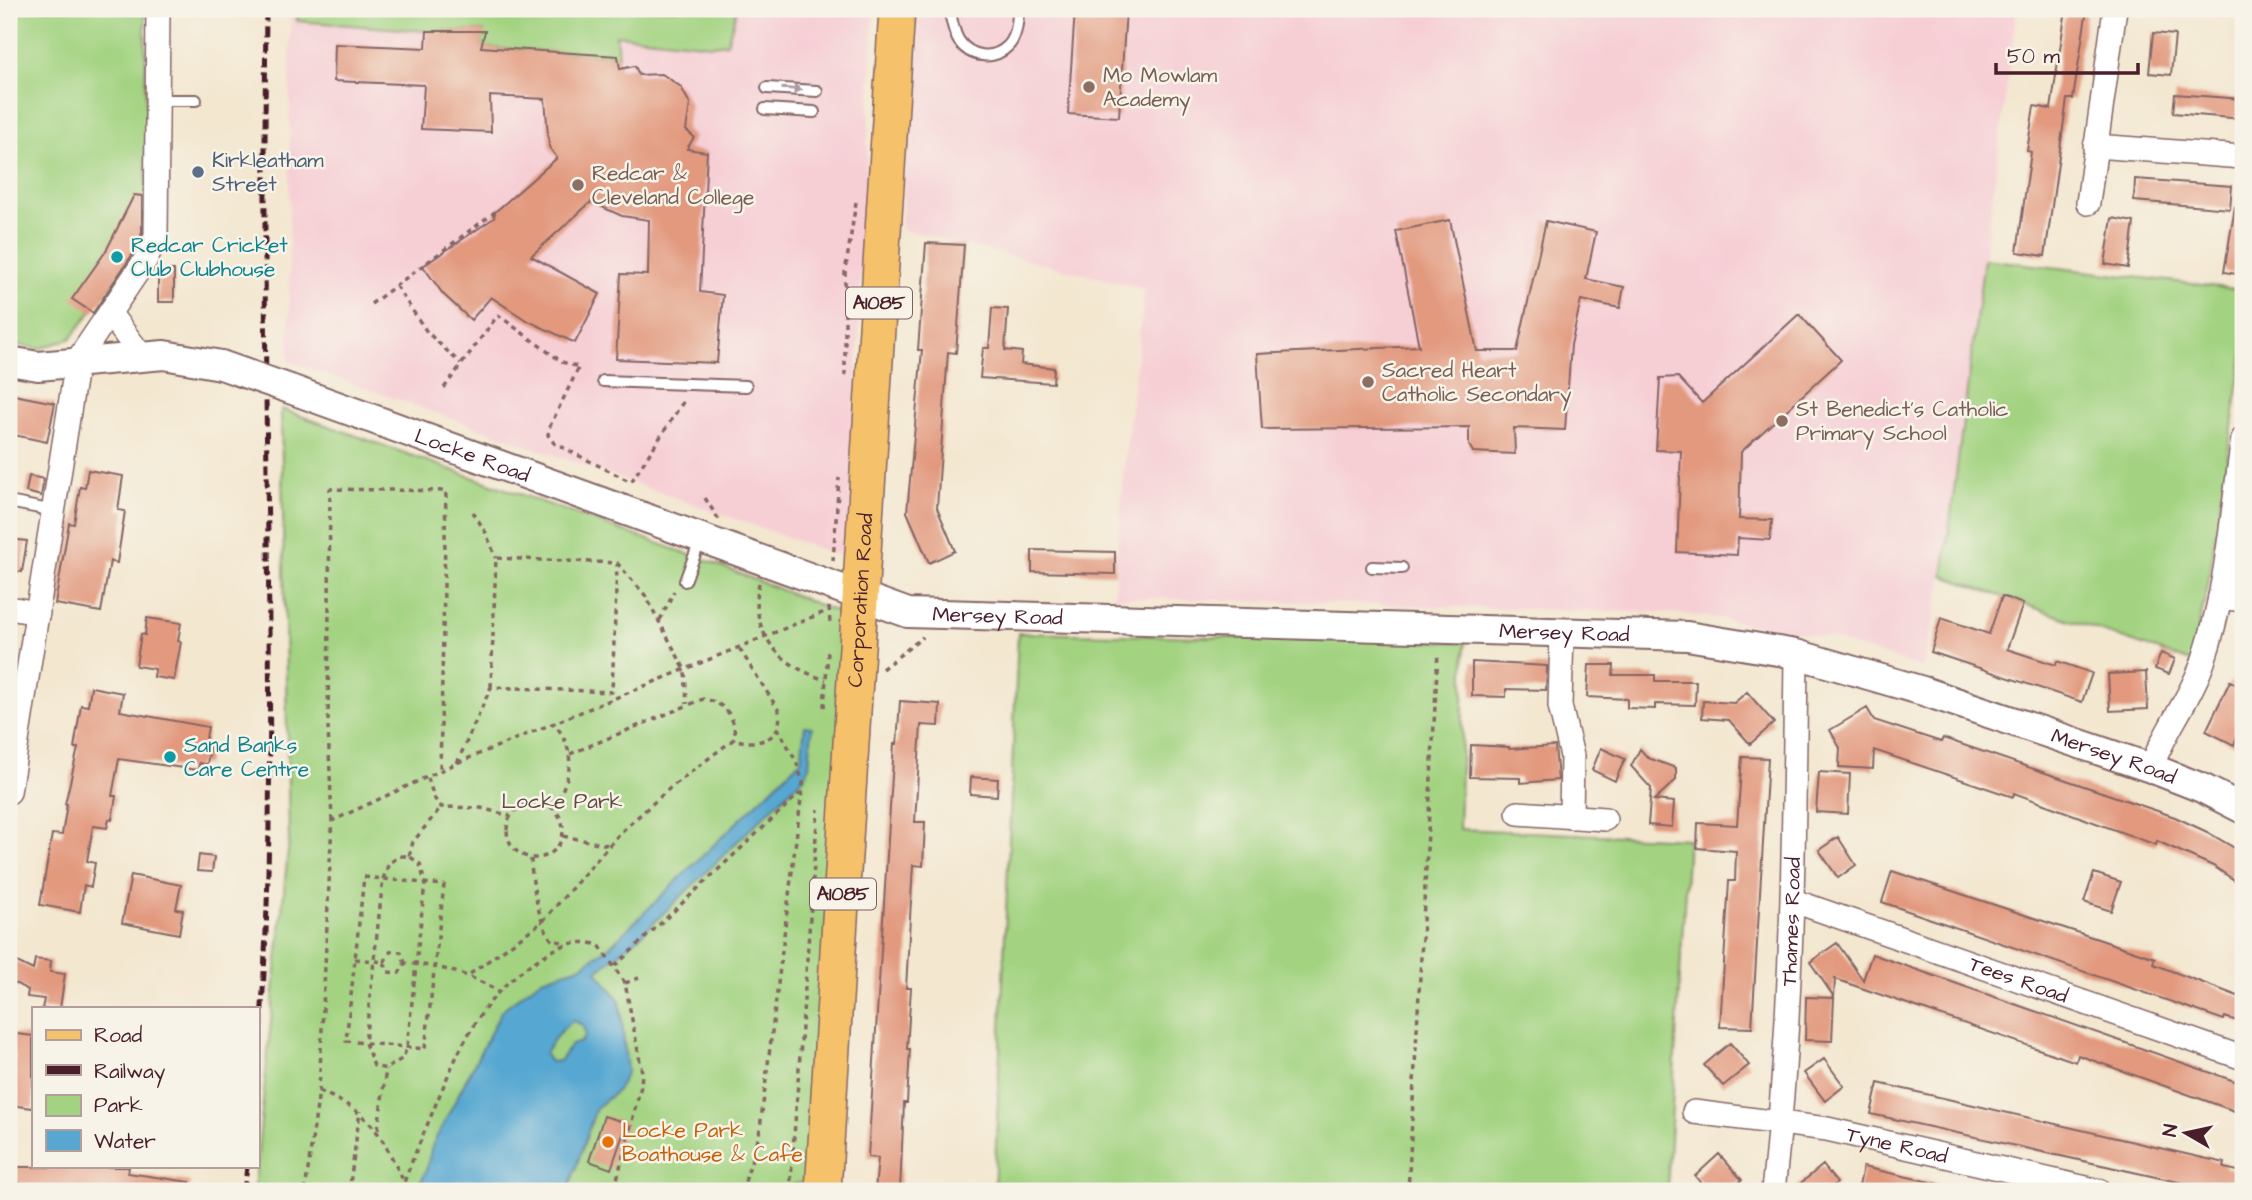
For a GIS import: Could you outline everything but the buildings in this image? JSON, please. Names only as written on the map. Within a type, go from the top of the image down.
[{"type":"main road","name":"Corporation Road","points":[[823,1191],[841,684],[840,597],[897,9]]},
{"type":"street","points":[[14,794],[20,729],[77,361],[146,259],[156,236],[158,9]]},
{"type":"street","points":[[2088,203],[2115,9]]},
{"type":"street","points":[[2095,146],[2243,157]]},
{"type":"street","points":[[110,314],[141,355]]},
{"type":"street","name":"Locke Road","points":[[9,361],[38,366],[164,355],[222,365],[765,561],[840,597]]},
{"type":"street","points":[[2151,768],[2161,739],[2193,688],[2213,629],[2243,439]]},
{"type":"street","name":"Mersey Road","points":[[840,597],[908,613],[1687,636],[1796,654],[1923,691],[2151,768],[2202,788],[2243,809]]},
{"type":"street","points":[[2220,597],[2243,600]]},
{"type":"street","points":[[9,608],[38,613]]},
{"type":"street","points":[[1562,632],[1560,706],[1572,756],[1571,817]]},
{"type":"street","name":"Thames Road","points":[[1773,1191],[1781,1124],[1794,901],[1796,654]]},
{"type":"street","points":[[1518,813],[1605,819]]},
{"type":"street","name":"Tees Road","points":[[1794,901],[2243,1058]]},
{"type":"street","name":"Tyne Road","points":[[1694,1112],[1879,1140],[2099,1191]]},
{"type":"lane","points":[[949,9],[956,38],[963,47],[980,56],[998,53],[1008,46],[1018,21],[1018,9]]},
{"type":"lane","points":[[767,88],[817,91]]},
{"type":"lane","points":[[158,100],[196,100]]},
{"type":"lane","points":[[765,109],[814,112]]},
{"type":"lane","points":[[603,381],[746,386]]},
{"type":"lane","points":[[9,502],[54,511]]},
{"type":"lane","points":[[685,580],[701,538]]},
{"type":"lane","points":[[1372,567],[1402,568]]},
{"type":"path","points":[[845,379],[845,273],[858,194]]},
{"type":"path","points":[[371,304],[495,212]]},
{"type":"path","points":[[396,286],[427,332],[461,364]]},
{"type":"path","points":[[444,388],[498,315],[562,362],[579,367],[548,435],[554,443],[631,482],[695,384]]},
{"type":"path","points":[[831,625],[840,597],[839,474]]},
{"type":"path","points":[[305,1191],[319,1091],[332,821],[328,727],[330,489],[446,491],[440,772]]},
{"type":"path","points":[[457,763],[491,687],[496,558],[486,533],[473,512]]},
{"type":"path","points":[[496,558],[617,563],[645,595],[685,670],[687,704]]},
{"type":"path","points":[[765,561],[756,597],[764,637],[778,656],[799,671],[841,684]]},
{"type":"path","points":[[612,699],[617,563]]},
{"type":"path","points":[[660,620],[671,594],[685,580]]},
{"type":"path","points":[[332,821],[457,763],[764,637],[840,597]]},
{"type":"path","points":[[824,718],[841,684],[955,614]]},
{"type":"path","points":[[1408,1191],[1439,628]]},
{"type":"path","points":[[829,638],[841,684]]},
{"type":"path","points":[[739,648],[779,711],[779,728],[796,761],[803,783],[759,1136],[742,1191]]},
{"type":"path","points":[[491,687],[612,692]]},
{"type":"path","points":[[570,754],[703,699],[720,704],[735,724],[734,739]]},
{"type":"path","points":[[554,723],[565,736],[570,754],[568,776],[554,808]]},
{"type":"path","points":[[470,974],[543,921],[608,845],[670,788],[734,739],[759,743],[767,740],[779,728]]},
{"type":"path","points":[[428,778],[434,799],[441,807],[481,808],[510,816]]},
{"type":"path","points":[[613,964],[801,792]]},
{"type":"path","points":[[790,1191],[819,801]]},
{"type":"path","points":[[530,802],[547,804],[554,808],[562,821],[563,836],[555,851],[540,858],[523,856],[510,843],[507,825],[510,816],[530,802]]},
{"type":"path","points":[[409,856],[413,842],[441,807]]},
{"type":"path","points":[[563,836],[608,845]]},
{"type":"path","points":[[409,856],[420,864],[425,883],[407,1047],[403,1058],[386,1069],[374,1066],[365,1043],[383,879],[389,863],[395,858],[409,856]]},
{"type":"path","points":[[531,859],[532,881],[548,936],[565,942],[599,945],[625,983],[637,1043],[641,1086],[615,1187]]},
{"type":"path","points":[[364,877],[425,883],[444,885],[425,1049],[346,1041],[364,877]]},
{"type":"path","points":[[401,1191],[468,1033],[498,991],[530,964],[565,942]]},
{"type":"path","points":[[384,961],[391,951],[401,953],[405,963]]},
{"type":"path","points":[[355,958],[384,961]]},
{"type":"path","points":[[384,961],[388,972],[399,973],[405,963]]},
{"type":"path","points":[[405,963],[470,974],[498,991]]},
{"type":"path","points":[[625,983],[639,978]]},
{"type":"path","points":[[377,1129],[386,1069]]},
{"type":"path","points":[[319,1091],[360,1111],[377,1129],[404,1182]]},
{"type":"path","points":[[349,1191],[360,1111]]},
{"type":"path","points":[[598,1191],[615,1187],[638,1191]]},
{"type":"shaded area","name":"Redcar & Cleveland College","points":[[290,9],[874,9],[848,559],[289,361]]},
{"type":"shaded area","name":"Sacred Heart Catholic Secondary","points":[[916,9],[2017,9],[1943,576],[1923,668],[1830,638],[1724,619],[1672,613],[1114,597],[1123,475],[1145,289],[901,229]]},
{"type":"green space","points":[[9,9],[145,9],[147,230],[129,264],[70,339],[38,349],[9,343]]},
{"type":"green space","points":[[298,9],[737,9],[727,43],[712,45],[616,35],[618,56],[481,47],[484,31],[427,31],[297,21]]},
{"type":"green space","points":[[1984,259],[2243,290],[2243,355],[2208,585],[2191,662],[1943,576]]},
{"type":"green space","name":"Locke Park","points":[[281,409],[713,563],[847,616],[812,1179],[774,1191],[254,1191],[256,1168],[259,1168],[259,1141],[289,841]]},
{"type":"green space","points":[[1018,633],[1465,642],[1459,829],[1688,839],[1667,1191],[994,1191]]},
{"type":"water","points":[[805,726],[812,727],[809,767],[805,776],[636,940],[597,971],[620,1001],[627,1072],[617,1091],[596,1108],[568,1191],[417,1191],[426,1171],[432,1146],[502,1010],[542,979],[580,967],[610,946],[801,760]],"holes":[[[573,1021],[583,1025],[585,1035],[581,1042],[571,1045],[559,1061],[550,1062],[545,1054],[561,1031]]]},
{"type":"railway","points":[[259,1044],[266,937],[269,804],[266,9]]},
{"type":"railway","points":[[244,1191],[247,1168]]},
{"type":"place","name":"Mo Mowlam Academy","points":[[1089,87]]},
{"type":"place","name":"Kirkleatham Street","points":[[198,172]]},
{"type":"place","name":"Redcar & Cleveland College","points":[[578,185]]},
{"type":"place","name":"Redcar Cricket Club Clubhouse","points":[[117,257]]},
{"type":"place","name":"Sacred Heart Catholic Secondary","points":[[1368,382]]},
{"type":"place","name":"St Benedict's Catholic Primary School","points":[[1782,421]]},
{"type":"place","name":"Sand Banks Care Centre","points":[[170,757]]},
{"type":"place","name":"Locke Park Boathouse & Cafe","points":[[608,1142]]}]
